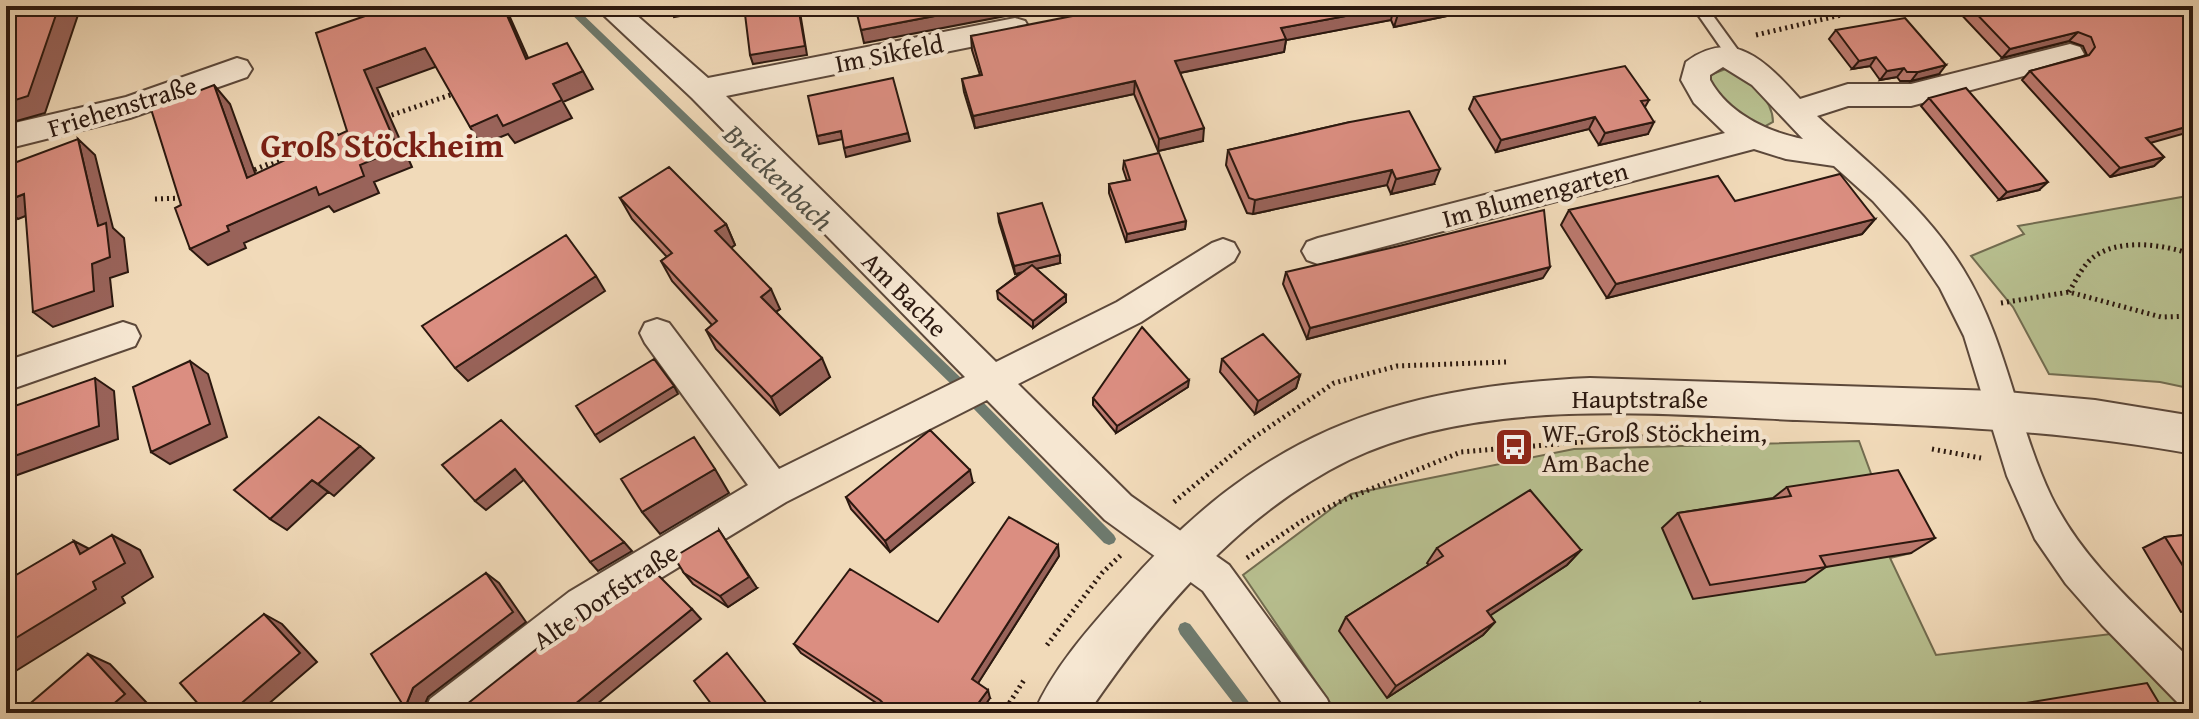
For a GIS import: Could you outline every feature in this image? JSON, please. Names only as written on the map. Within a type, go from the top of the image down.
[{"type":"street","name":"Am Bache","points":[[608,6],[702,90],[1118,508],[1201,566],[1313,713]]},
{"type":"street","name":"Im Sikfeld","points":[[702,90],[1046,22]]},
{"type":"street","points":[[1732,51],[1763,76],[1794,112],[1882,190],[1913,224],[1968,309],[2047,526],[2070,559],[2193,690]]},
{"type":"street","name":"Im Blumengarten","points":[[1732,51],[1701,64],[1695,77],[1697,85],[1727,120],[1752,138],[1793,149],[1841,155]]},
{"type":"street","points":[[1794,112],[1848,95],[1911,95],[2070,54]]},
{"type":"street","name":"Friehenstraße","points":[[6,137],[130,107],[237,69]]},
{"type":"street","name":"Im Blumengarten","points":[[1318,251],[1752,138]]},
{"type":"street","points":[[994,382],[1129,312],[1223,252]]},
{"type":"street","points":[[657,333],[773,490]]},
{"type":"street","points":[[6,376],[123,336]]},
{"type":"street","name":"Alte Dorfstraße","points":[[444,713],[582,605],[773,490],[994,382]]},
{"type":"street","name":"Hauptstraße","points":[[1059,713],[1110,643],[1201,566],[1264,490],[1302,464],[1381,427],[1459,409],[1622,395],[2006,408],[2077,415],[2193,435]]},
{"type":"lane","points":[[1699,6],[1732,51]]},
{"type":"path","points":[[1732,51],[1879,6]]},
{"type":"path","points":[[382,118],[460,92]]},
{"type":"path","points":[[243,174],[343,134]]},
{"type":"path","points":[[155,199],[184,198],[199,192]]},
{"type":"path","points":[[2069,292],[2092,258],[2133,245],[2178,248],[2193,255]]},
{"type":"path","points":[[1968,309],[2069,292],[2129,311],[2183,318],[2193,316]]},
{"type":"path","points":[[1201,566],[1461,452],[1656,436]]},
{"type":"path","points":[[1918,447],[1985,458],[2022,460]]},
{"type":"green space","points":[[1728,68],[1758,89],[1769,105],[1773,122],[1762,128],[1731,112],[1709,79],[1710,75]]},
{"type":"green space","points":[[2193,195],[2193,389],[2160,382],[2049,374],[2013,307],[1971,256],[2024,234],[2018,226]]},
{"type":"green space","points":[[1859,441],[1876,487],[1911,553],[1890,558],[1936,655],[2136,631],[2193,690],[2193,713],[1337,713],[1243,575],[1351,494],[1574,449]]},
{"type":"building","points":[[10,6],[59,6],[28,96],[6,103],[6,19]]},
{"type":"building","points":[[394,6],[503,6],[526,59],[567,43],[583,71],[553,84],[562,100],[503,126],[497,115],[470,127],[425,48],[364,70],[398,149],[360,165],[364,176],[319,195],[316,187],[227,226],[229,231],[190,249],[175,208],[181,205],[151,109],[214,85],[247,178],[347,131],[316,33]]},
{"type":"building","points":[[744,6],[798,6],[805,46],[750,55]]},
{"type":"building","points":[[855,6],[987,6],[861,30]]},
{"type":"building","points":[[1123,6],[1180,6],[1182,12],[1212,6],[1435,6],[1398,14],[1394,7],[1281,28],[1286,39],[1175,61],[1204,128],[1159,139],[1135,81],[973,116],[962,79],[982,75],[971,36]]},
{"type":"building","points":[[1969,6],[2193,6],[2193,125],[2146,138],[2164,157],[2120,168],[2030,71],[2089,55],[2095,47],[2091,37],[2078,32],[2010,49]]},
{"type":"building","points":[[1905,18],[1946,65],[1918,72],[1907,72],[1904,68],[1887,71],[1876,57],[1859,61],[1836,30]]},
{"type":"building","points":[[1625,66],[1649,100],[1641,101],[1654,122],[1605,133],[1595,117],[1501,140],[1474,97]]},
{"type":"building","points":[[893,78],[908,133],[844,148],[841,131],[817,136],[808,96]]},
{"type":"building","points":[[1966,88],[2048,182],[2007,192],[1929,98]]},
{"type":"building","points":[[1409,111],[1440,169],[1396,179],[1392,170],[1255,200],[1249,198],[1228,150],[1350,122]]},
{"type":"building","points":[[78,139],[98,226],[106,223],[110,257],[92,264],[94,291],[33,312],[24,194],[6,201],[6,166]]},
{"type":"building","points":[[1159,153],[1186,221],[1127,234],[1109,184],[1130,180],[1124,161]]},
{"type":"building","points":[[669,167],[726,224],[715,231],[771,289],[761,297],[822,358],[771,397],[706,330],[717,321],[661,261],[672,253],[620,198]]},
{"type":"building","points":[[1840,174],[1875,219],[1616,284],[1569,210],[1718,176],[1735,201]]},
{"type":"building","points":[[1042,203],[1060,255],[1014,266],[998,214]]},
{"type":"building","points":[[1544,210],[1550,267],[1310,328],[1286,272],[1399,246]]},
{"type":"building","points":[[566,235],[596,276],[455,368],[422,326]]},
{"type":"building","points":[[1032,265],[1066,295],[1033,321],[997,291]]},
{"type":"building","points":[[1142,327],[1189,380],[1117,426],[1093,398]]},
{"type":"building","points":[[1263,334],[1300,375],[1258,401],[1222,359]]},
{"type":"building","points":[[654,359],[674,386],[595,435],[576,406]]},
{"type":"building","points":[[190,361],[210,424],[151,452],[133,387]]},
{"type":"building","points":[[95,378],[99,426],[6,459],[6,409]]},
{"type":"building","points":[[319,417],[360,446],[318,484],[312,480],[270,519],[234,490]]},
{"type":"building","points":[[501,420],[624,542],[590,562],[515,469],[475,501],[442,465]]},
{"type":"building","points":[[930,430],[970,470],[885,541],[846,497]]},
{"type":"building","points":[[694,437],[715,469],[642,512],[621,479]]},
{"type":"building","points":[[1898,470],[1935,538],[1820,556],[1826,567],[1710,585],[1678,513],[1791,496],[1787,487]]},
{"type":"building","points":[[1530,490],[1581,550],[1487,611],[1495,622],[1396,686],[1346,617],[1443,556],[1437,548]]},
{"type":"building","points":[[1009,517],[1058,545],[972,679],[988,690],[971,713],[884,713],[888,708],[880,700],[794,644],[850,569],[938,622]]},
{"type":"building","points":[[719,530],[749,577],[720,596],[684,573],[674,557]]},
{"type":"building","points":[[2193,534],[2193,582],[2165,537]]},
{"type":"building","points":[[112,535],[125,563],[93,582],[96,589],[6,644],[6,581],[74,541],[80,554]]},
{"type":"building","points":[[653,570],[692,609],[564,713],[408,713],[371,654],[486,573],[513,612],[413,688],[406,705],[462,708],[586,610]]},
{"type":"building","points":[[264,614],[300,653],[230,713],[206,713],[180,683]]},
{"type":"building","points":[[727,653],[774,713],[718,713],[694,681]]},
{"type":"building","points":[[88,654],[125,694],[103,713],[19,713]]},
{"type":"building","points":[[2147,683],[2165,713],[2032,713],[2026,703]]},
{"type":"building","points":[[1700,702],[1710,713],[1686,713]]},
{"type":"waterway","name":"Brückenbach","points":[[568,6],[957,382]]},
{"type":"waterway","name":"Brückenbach","points":[[975,402],[1109,539]]},
{"type":"waterway","name":"Brückenbach","points":[[1185,629],[1250,713]]},
{"type":"place","name":"WF-Groß Stöckheim, Am Bache","points":[[1514,447]]},
{"type":"district","name":"Groß Stöckheim","points":[[382,144]]}]
